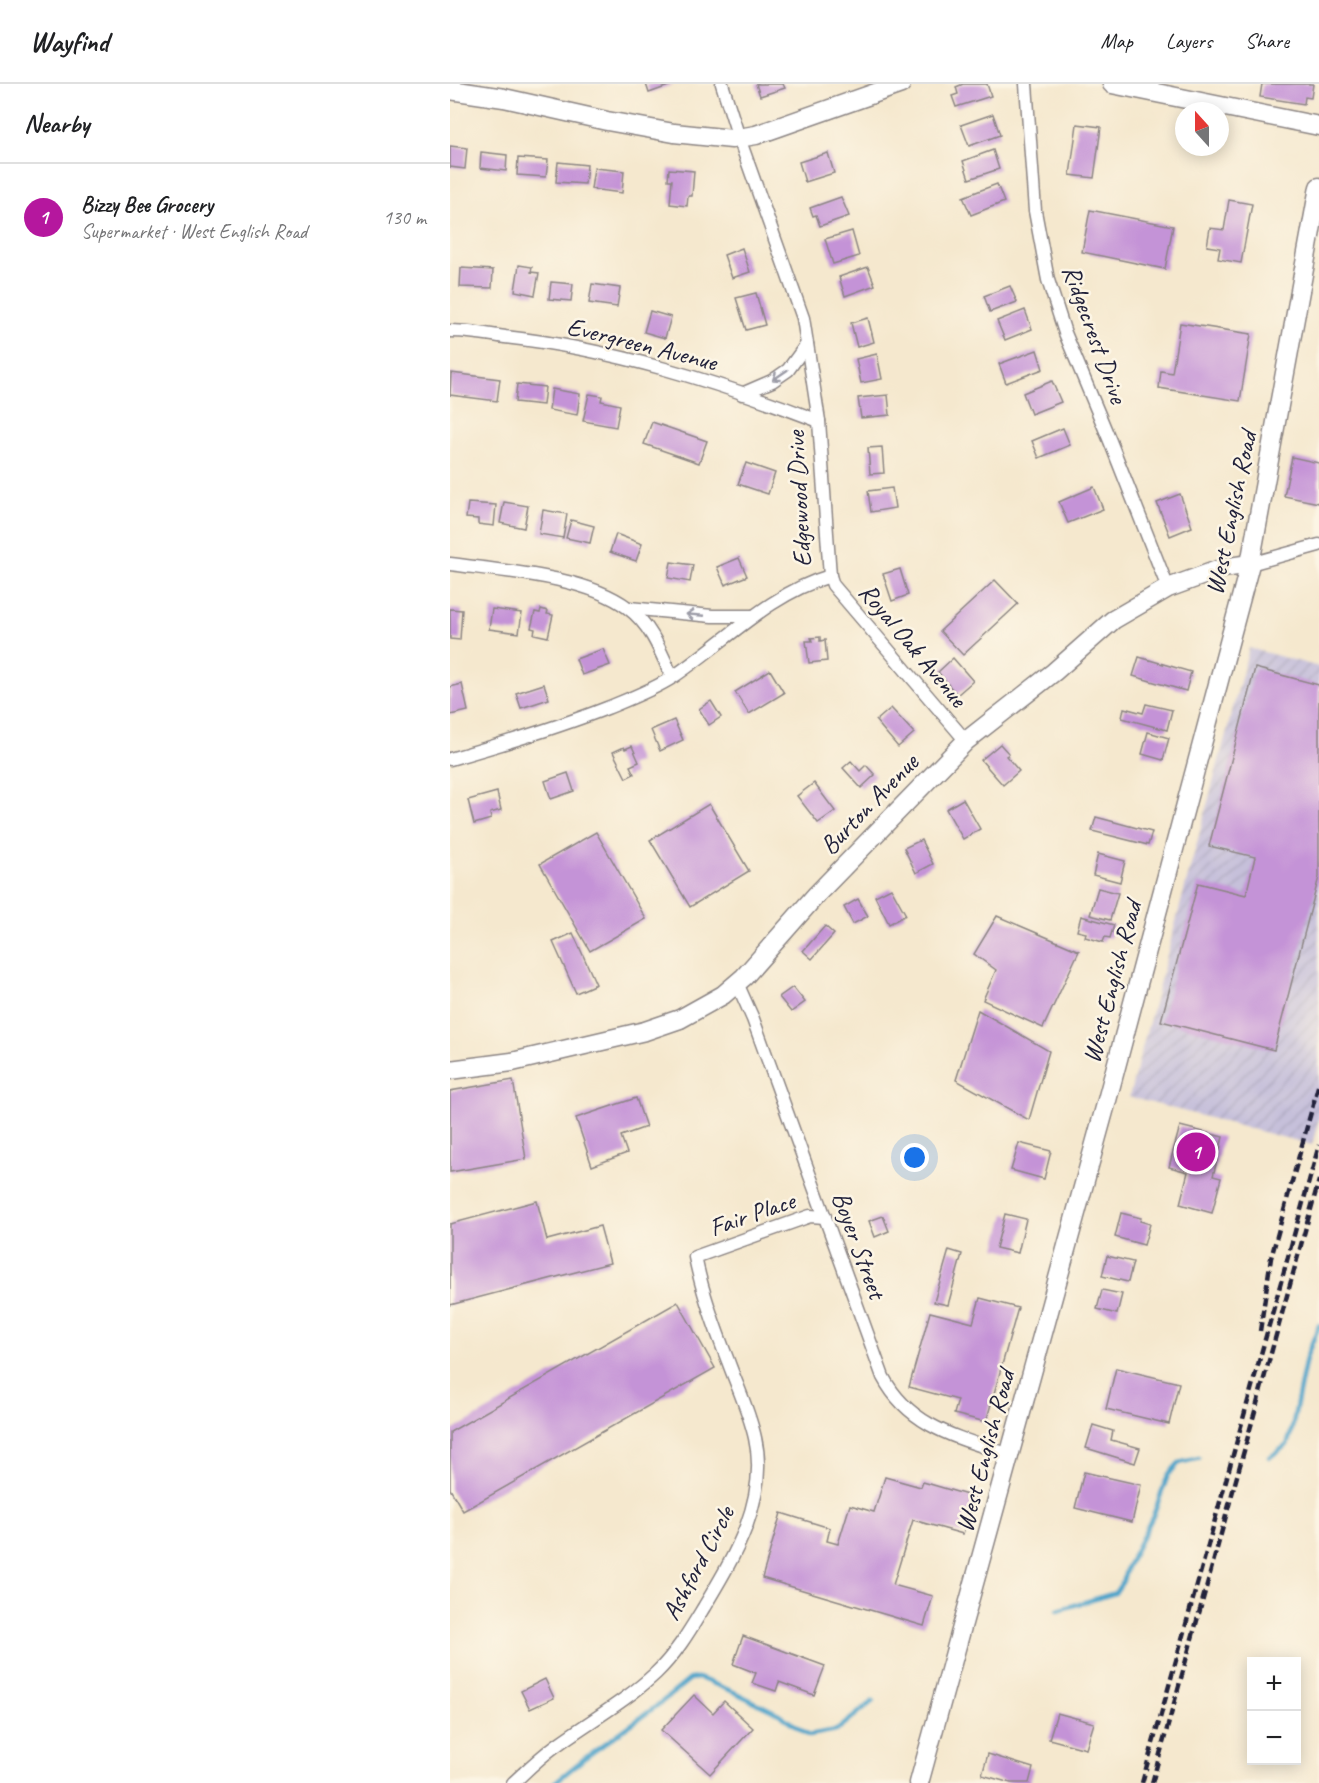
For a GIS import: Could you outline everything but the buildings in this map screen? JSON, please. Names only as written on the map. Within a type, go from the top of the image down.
[{"type":"street","name":"Edgewood Drive","points":[[450,759],[571,722],[629,699],[672,677],[753,616],[810,582],[830,576],[819,421],[803,318],[722,84]]},
{"type":"street","points":[[450,90],[504,98],[607,122],[674,133],[732,139],[756,135],[901,84]]},
{"type":"street","name":"Ridgecrest Drive","points":[[1026,84],[1035,211],[1048,280],[1065,333],[1168,588]]},
{"type":"street","points":[[1112,84],[1319,126]]},
{"type":"street","name":"West English Road","points":[[919,1783],[1010,1455],[1250,564],[1319,187]]},
{"type":"street","name":"Evergreen Avenue","points":[[450,331],[536,340],[596,351],[656,366],[819,421]]},
{"type":"street","points":[[742,394],[772,381],[788,370],[807,344]]},
{"type":"street","name":"Burton Avenue","points":[[450,1070],[512,1062],[645,1031],[680,1019],[723,995],[738,983],[817,894],[966,741],[1054,672],[1113,620],[1168,588],[1223,568],[1250,564],[1319,545]]},
{"type":"street","points":[[450,564],[567,582],[600,593],[629,608],[646,626],[657,643],[672,677]]},
{"type":"street","name":"Royal Oak Avenue","points":[[830,576],[833,585],[966,741]]},
{"type":"street","points":[[629,608],[712,616],[753,616]]},
{"type":"street","name":"Boyer Street","points":[[738,983],[883,1377],[891,1393],[909,1412],[935,1429],[1010,1455]]},
{"type":"street","name":"Fair Place","points":[[695,1257],[810,1216],[825,1217]]},
{"type":"street","name":"Ashford Circle","points":[[513,1783],[553,1748],[633,1693],[657,1672],[674,1653],[719,1582],[746,1529],[755,1498],[758,1470],[755,1440],[745,1404],[699,1279],[695,1257]]},
{"type":"shaded area","points":[[1249,648],[1319,667],[1319,1118],[1312,1145],[1129,1097]]},
{"type":"waterway","points":[[1270,1457],[1287,1445],[1306,1358],[1319,1325]]},
{"type":"waterway","points":[[1058,1610],[1115,1593],[1123,1581],[1127,1567],[1153,1516],[1168,1475],[1179,1463],[1199,1458]]},
{"type":"waterway","points":[[554,1783],[690,1679],[699,1678],[734,1692],[779,1714],[809,1735],[837,1730],[873,1701]]},
{"type":"railway","points":[[1260,1331],[1271,1258],[1319,1083]]},
{"type":"railway","points":[[1142,1783],[1319,1145]]},
{"type":"railway","points":[[1152,1783],[1319,1180]]},
{"type":"place","name":"Bizzy Bee Grocery","points":[[1196,1152]]}]
